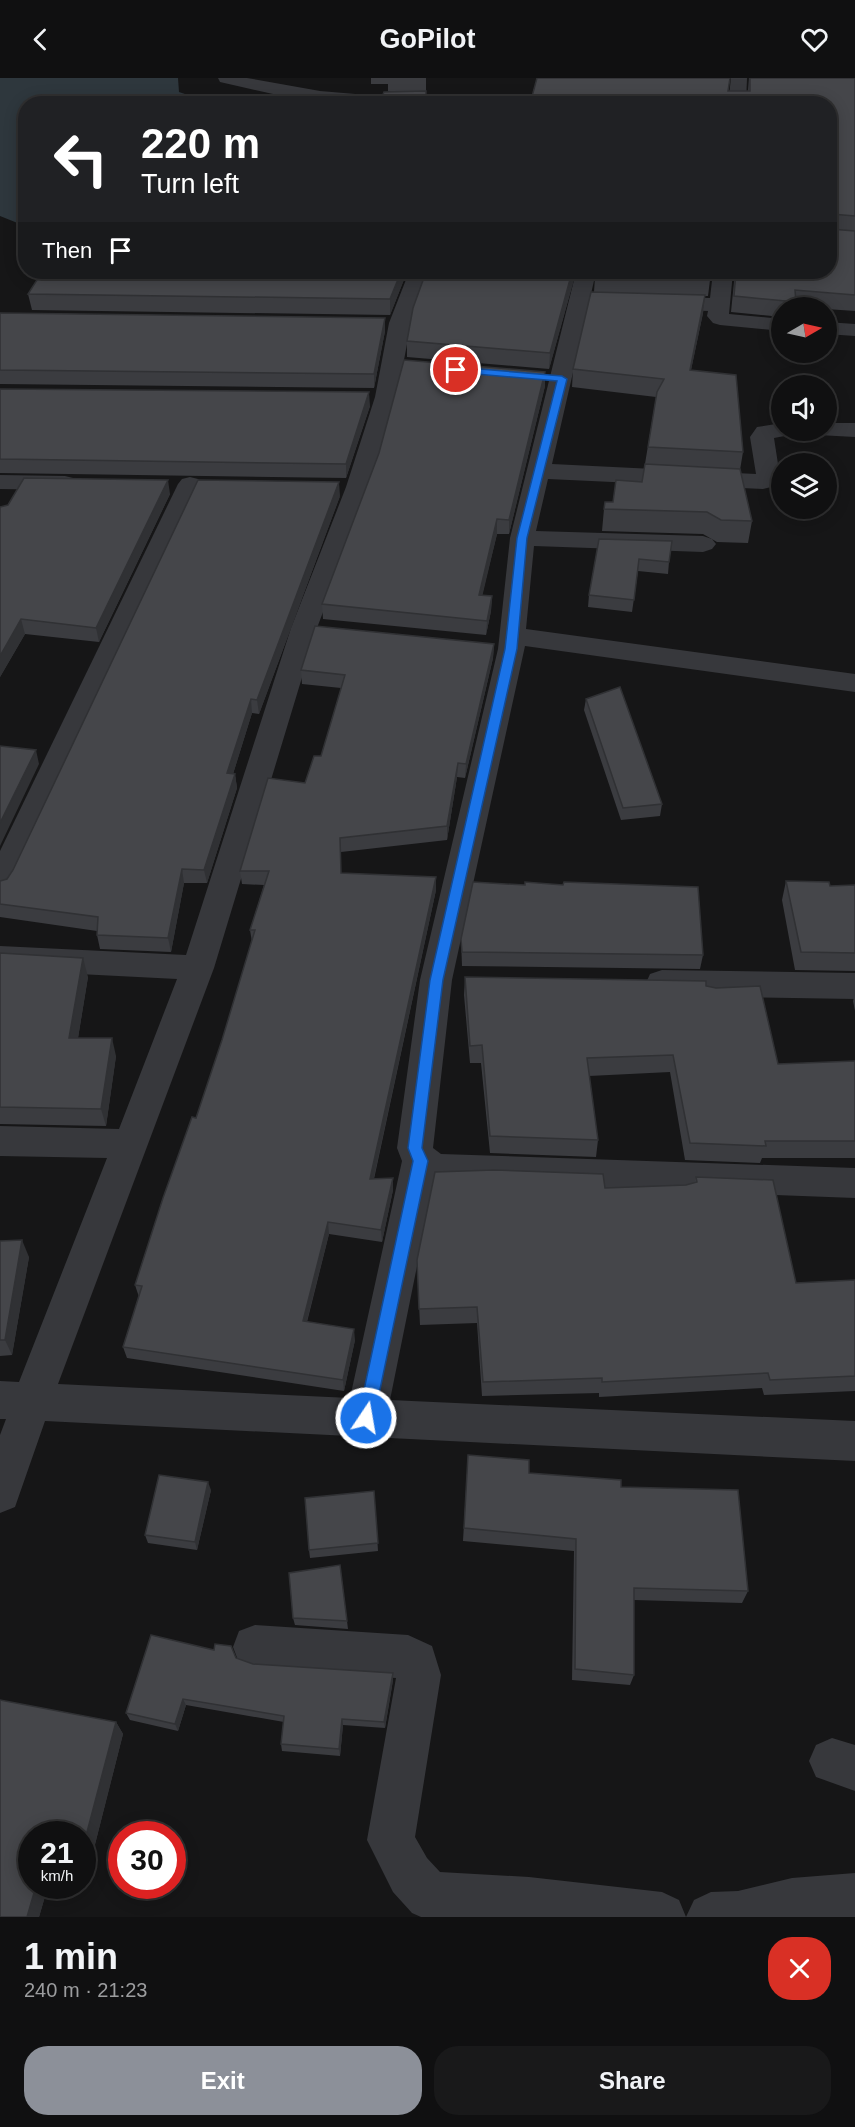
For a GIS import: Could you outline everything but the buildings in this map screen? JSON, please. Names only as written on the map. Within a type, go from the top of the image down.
[{"type":"street","points":[[226,78],[319,96]]},
{"type":"street","points":[[738,96],[739,78]]},
{"type":"street","points":[[484,96],[489,86]]},
{"type":"street","points":[[0,1494],[16,1401],[131,1144],[198,968],[316,629],[347,487],[374,397],[404,366],[388,323],[415,279]]},
{"type":"street","points":[[722,279],[720,319],[771,324]]},
{"type":"street","points":[[366,1418],[420,1161],[415,1148],[436,980],[504,644],[522,538],[540,471],[551,378],[589,291]]},
{"type":"street","points":[[638,303],[720,305]]},
{"type":"street","points":[[837,329],[855,330]]},
{"type":"street","points":[[837,430],[855,430]]},
{"type":"street","points":[[540,471],[763,482],[768,477],[762,437],[765,432],[771,431]]},
{"type":"street","points":[[8,489],[87,483]]},
{"type":"street","points":[[0,883],[190,484]]},
{"type":"street","points":[[522,538],[703,544]]},
{"type":"street","points":[[504,644],[855,683]]},
{"type":"street","points":[[0,958],[198,968]]},
{"type":"street","points":[[436,980],[472,980]]},
{"type":"street","points":[[628,983],[855,987]]},
{"type":"street","points":[[0,1141],[131,1144]]},
{"type":"street","points":[[420,1161],[439,1168],[855,1183]]},
{"type":"street","points":[[16,1401],[855,1441]]},
{"type":"street","points":[[255,1647],[408,1657],[416,1662],[419,1675],[391,1840],[410,1875],[429,1896],[529,1901],[662,1917]]},
{"type":"street","points":[[711,1917],[766,1912],[792,1902],[855,1897]]},
{"type":"shaded area","points":[[0,78],[178,78],[179,92],[191,96],[18,96],[18,223],[0,216]]},
{"type":"route","points":[[366,1418],[420,1161],[415,1148],[436,980],[511,649],[522,538],[562,379],[456,370]]}]
